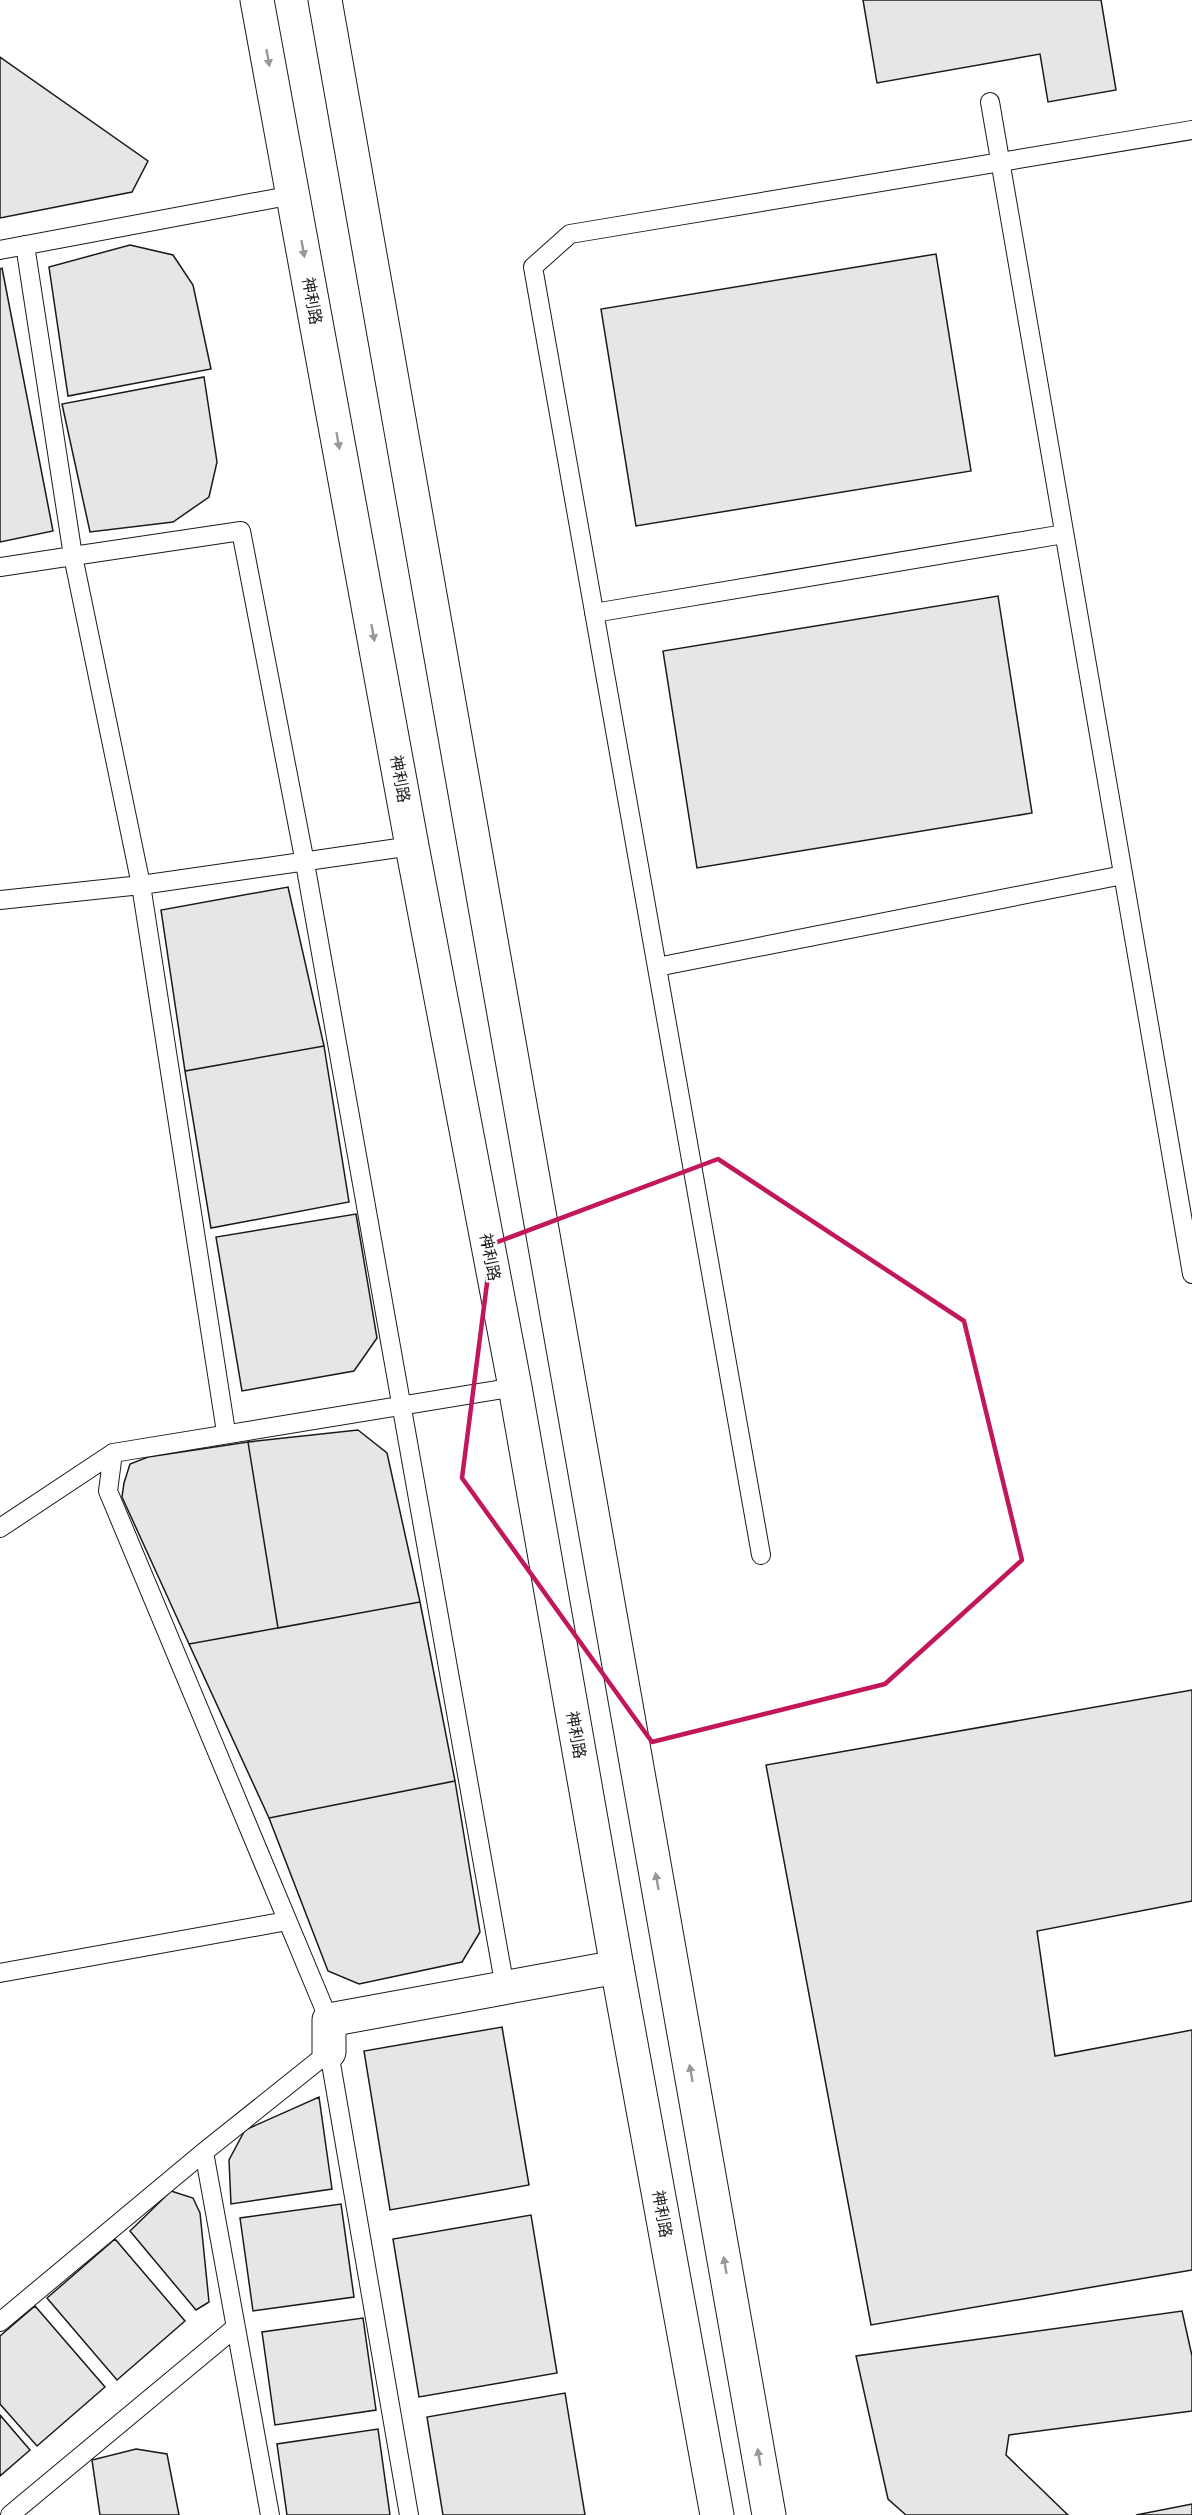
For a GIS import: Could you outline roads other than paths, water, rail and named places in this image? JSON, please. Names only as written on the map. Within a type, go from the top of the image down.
[{"type":"main road","name":"神利路","points":[[257,0],[412,846],[515,1387],[617,1967],[717,2515]]},
{"type":"main road","points":[[325,0],[769,2515]]},
{"type":"main road","points":[[329,2036],[505,1988],[617,1967]]},
{"type":"lane","points":[[990,102],[1192,1274]]},
{"type":"lane","points":[[761,1555],[532,267],[570,234],[1192,130]]},
{"type":"lane","points":[[0,250],[293,195]]},
{"type":"lane","points":[[25,245],[73,556],[141,885],[226,1432]]},
{"type":"lane","points":[[0,567],[241,531],[305,863],[505,1988]]},
{"type":"lane","points":[[594,613],[1064,534]]},
{"type":"lane","points":[[0,900],[141,885],[412,846]]},
{"type":"lane","points":[[657,967],[1123,875]]},
{"type":"lane","points":[[0,1528],[113,1453],[226,1432],[515,1387]]},
{"type":"lane","points":[[113,1453],[108,1491],[287,1921],[329,2036],[409,2515]]},
{"type":"lane","points":[[0,1973],[287,1921]]},
{"type":"lane","points":[[0,2322],[204,2152],[329,2036]]},
{"type":"lane","points":[[204,2152],[270,2515]]},
{"type":"lane","points":[[10,2515],[236,2327]]}]
